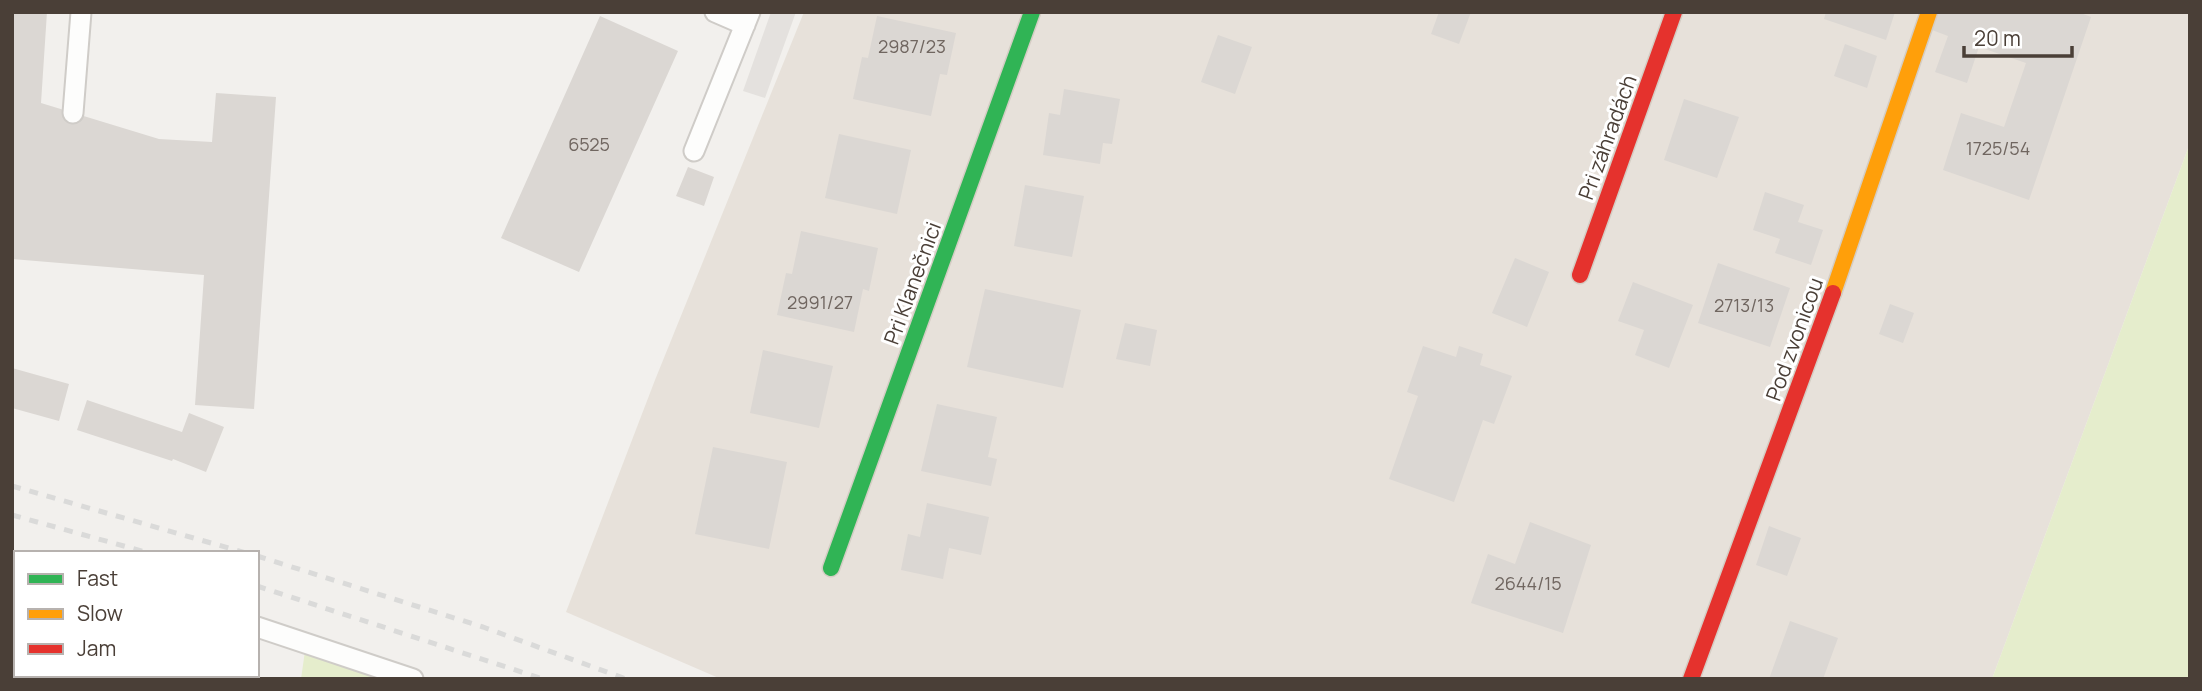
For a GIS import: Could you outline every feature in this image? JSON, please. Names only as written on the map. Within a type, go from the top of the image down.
[{"type":"street","name":"Pri Klanečnici","points":[[831,568],[1032,12]]},
{"type":"street","name":"Pri záhradách","points":[[1580,275],[1674,12]]},
{"type":"street","name":"Pod zvonicou","points":[[1691,679],[1859,222],[1929,12]]},
{"type":"lane","points":[[74,113],[81,12]]},
{"type":"lane","points":[[694,151],[748,19],[715,12]]},
{"type":"lane","points":[[259,629],[413,679]]},
{"type":"shaded area","points":[[771,12],[796,12],[765,98],[743,91]]},
{"type":"shaded area","points":[[804,12],[2190,12],[2190,143],[1992,679],[721,679],[566,612],[655,380]]},
{"type":"green space","points":[[2190,143],[2190,679],[1992,679]]},
{"type":"green space","points":[[12,597],[14,677],[124,677],[124,679],[12,679]]},
{"type":"green space","points":[[305,651],[382,679],[301,679]]},
{"type":"building","points":[[12,12],[47,12],[41,103],[159,139],[212,142],[216,93],[276,97],[254,409],[195,405],[204,275],[12,259]]},
{"type":"building","points":[[1439,12],[1471,12],[1459,44],[1431,34]]},
{"type":"building","points":[[1826,12],[1895,12],[1886,40],[1824,19]]},
{"type":"building","points":[[1939,12],[2078,12],[2091,17],[2029,200],[1943,170],[1961,113],[2004,127],[2026,63],[1979,47],[1967,83],[1935,72],[1948,36],[1932,30]]},
{"type":"building","points":[[600,16],[678,51],[579,272],[501,238]]},
{"type":"building","points":[[877,16],[956,33],[947,75],[940,74],[931,116],[853,99],[862,57],[868,58]]},
{"type":"building","points":[[1218,35],[1252,47],[1235,94],[1201,82]]},
{"type":"building","points":[[1845,44],[1877,56],[1867,88],[1834,76]]},
{"type":"building","points":[[1064,89],[1120,99],[1112,144],[1103,143],[1100,164],[1043,155],[1049,113],[1060,115]]},
{"type":"building","points":[[1684,99],[1739,117],[1717,178],[1664,160]]},
{"type":"building","points":[[839,134],[911,150],[897,214],[825,198]]},
{"type":"building","points":[[688,167],[714,177],[704,206],[676,196]]},
{"type":"building","points":[[1025,185],[1084,196],[1072,257],[1014,246]]},
{"type":"building","points":[[1765,192],[1804,205],[1798,222],[1823,230],[1811,265],[1775,253],[1780,239],[1753,230]]},
{"type":"building","points":[[801,231],[878,248],[869,291],[863,289],[854,332],[777,315],[786,273],[792,274]]},
{"type":"building","points":[[1515,258],[1549,272],[1527,327],[1492,313]]},
{"type":"building","points":[[1718,263],[1790,288],[1770,347],[1698,323]]},
{"type":"building","points":[[1633,282],[1693,305],[1669,368],[1635,355],[1644,330],[1618,321]]},
{"type":"building","points":[[985,289],[1081,310],[1063,388],[967,367]]},
{"type":"building","points":[[1890,304],[1914,313],[1903,343],[1879,334]]},
{"type":"building","points":[[1125,323],[1157,330],[1150,366],[1116,359]]},
{"type":"building","points":[[1423,346],[1456,357],[1459,346],[1483,354],[1480,365],[1512,376],[1494,424],[1483,420],[1454,502],[1389,479],[1418,396],[1407,392]]},
{"type":"building","points":[[763,350],[833,366],[819,428],[750,413]]},
{"type":"building","points":[[12,368],[69,384],[59,421],[12,408]]},
{"type":"building","points":[[87,400],[182,432],[189,413],[224,427],[206,472],[173,459],[172,461],[77,430]]},
{"type":"building","points":[[937,404],[997,417],[988,457],[997,459],[991,486],[921,471]]},
{"type":"building","points":[[713,447],[787,462],[769,549],[695,534]]},
{"type":"building","points":[[927,503],[989,517],[981,555],[949,548],[943,579],[901,570],[908,534],[920,537]]},
{"type":"building","points":[[1530,522],[1591,545],[1563,633],[1471,603],[1488,554],[1515,564]]},
{"type":"building","points":[[1769,526],[1801,538],[1787,576],[1756,565]]},
{"type":"building","points":[[1790,621],[1838,638],[1823,679],[1769,679]]},
{"type":"railway","points":[[12,486],[239,551]]},
{"type":"railway","points":[[12,515],[142,551]]},
{"type":"railway","points":[[259,557],[483,627],[626,679]]},
{"type":"railway","points":[[259,587],[543,679]]},
{"type":"traffic: fast","points":[[831,568],[1032,12]]},
{"type":"traffic: slow","points":[[1833,293],[1929,12]]},
{"type":"traffic: jam","points":[[1580,275],[1674,12]]},
{"type":"traffic: jam","points":[[1691,679],[1833,293]]}]
